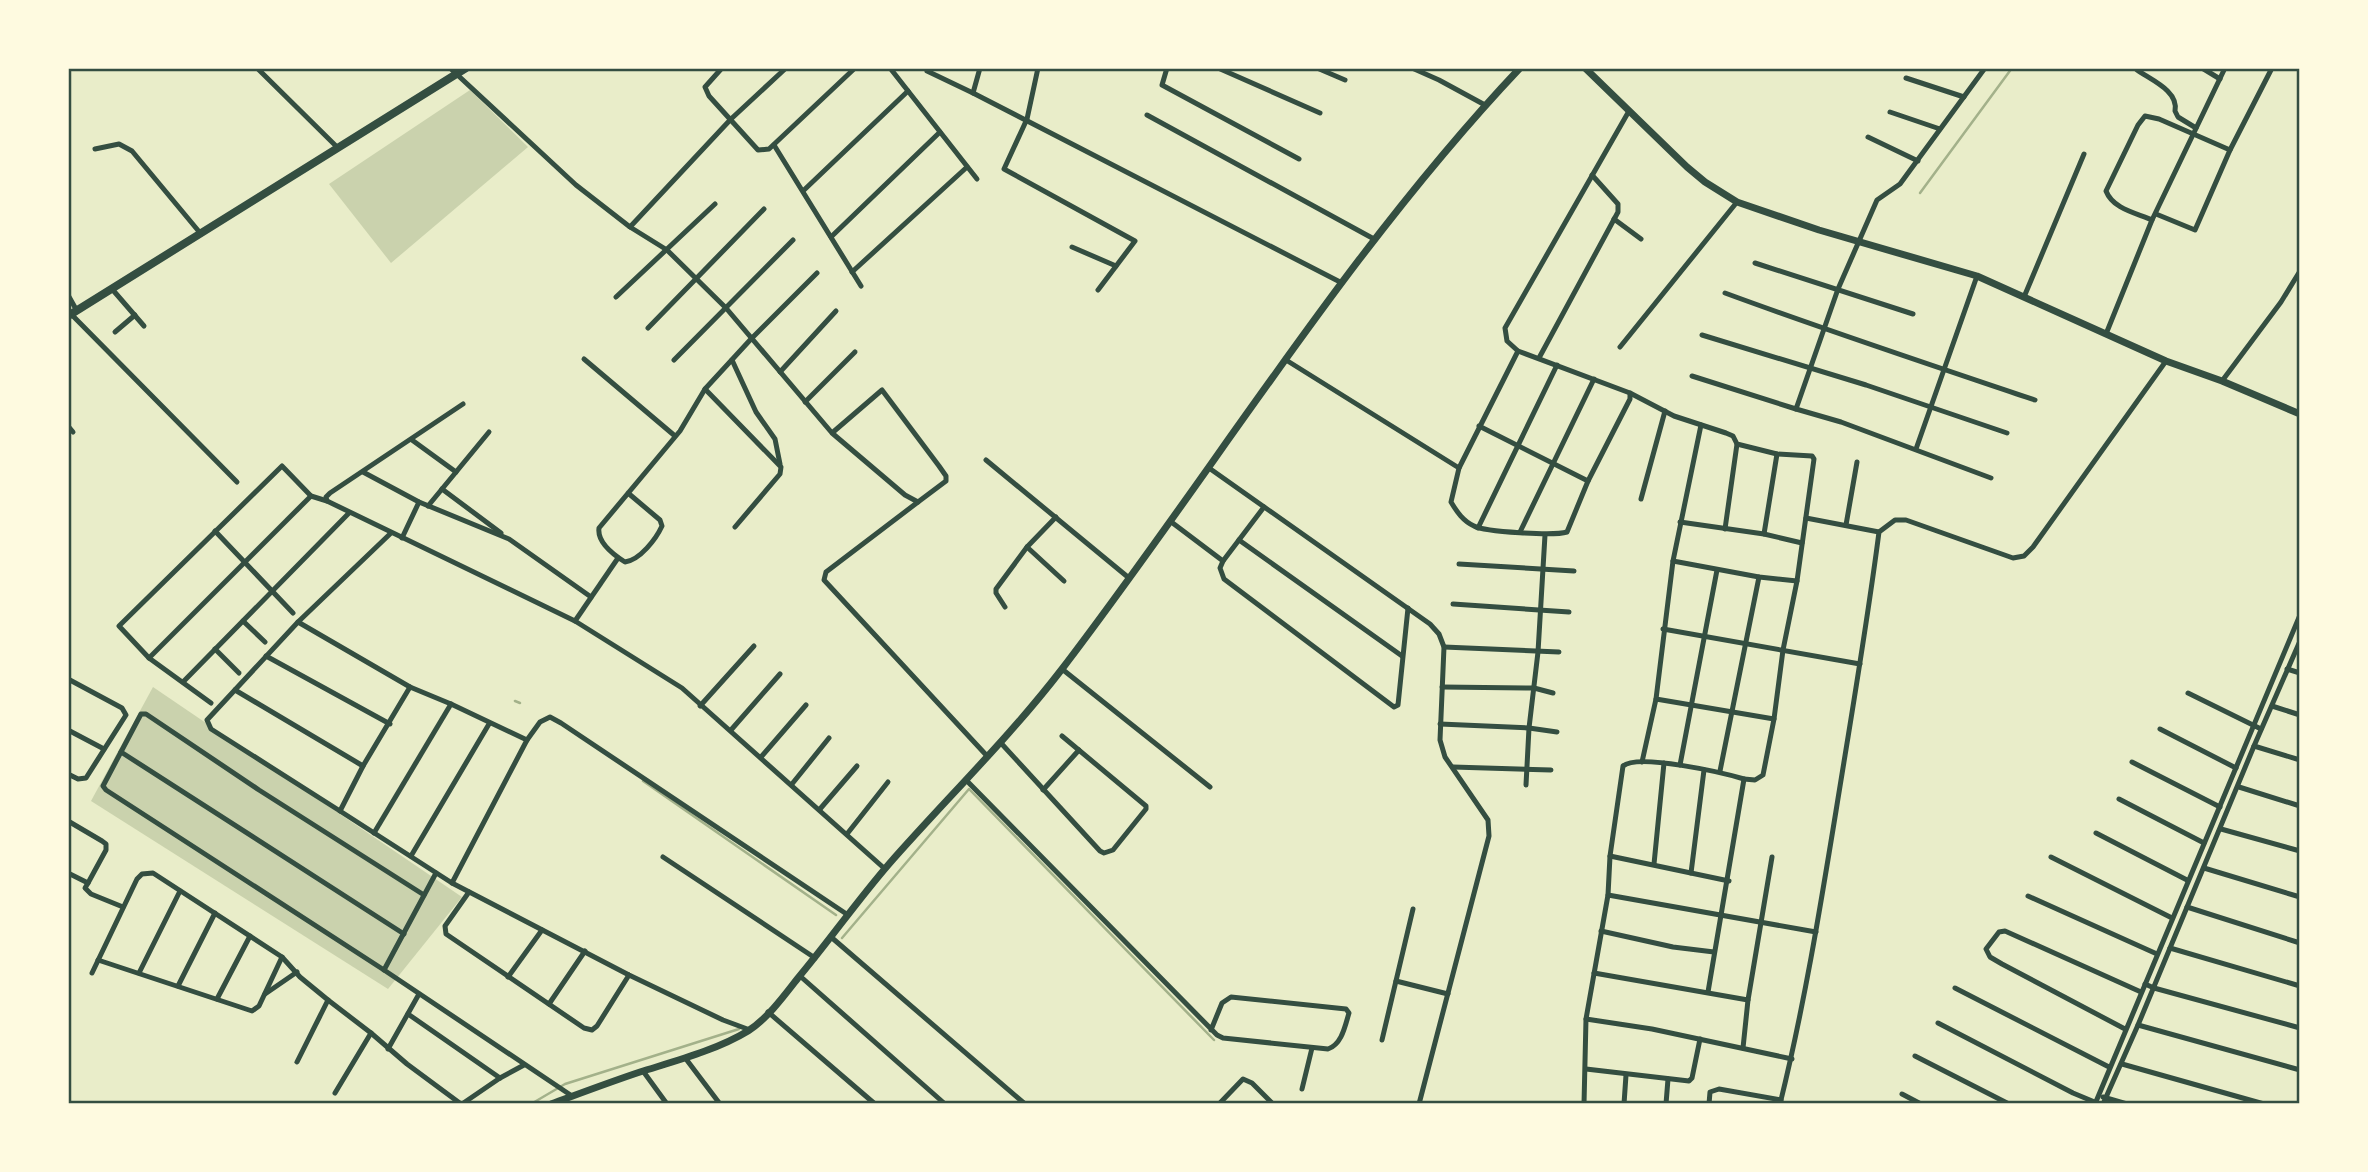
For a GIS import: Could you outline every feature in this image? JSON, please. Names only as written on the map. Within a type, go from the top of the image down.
[{"type":"highway","points":[[72,313],[338,148],[454,71],[466,68]]},
{"type":"main road","points":[[551,1104],[643,1071],[686,1059],[750,1030],[768,1012],[885,869],[967,781],[1062,669],[1374,239],[1485,105],[1520,68]]},
{"type":"main road","points":[[1585,68],[1696,174],[1737,202],[1809,227],[1977,276],[2166,361],[2300,414]]},
{"type":"street","points":[[257,68],[338,148]]},
{"type":"street","points":[[723,68],[705,87],[709,96],[758,150],[769,149],[774,145],[855,68]]},
{"type":"street","points":[[630,227],[731,119],[786,68]]},
{"type":"street","points":[[890,68],[977,178]]},
{"type":"street","points":[[973,93],[980,68]]},
{"type":"street","points":[[1038,68],[1027,119],[1004,169],[1135,241],[1098,290]]},
{"type":"street","points":[[1167,68],[1161,85],[1299,159]]},
{"type":"street","points":[[1218,68],[1320,113]]},
{"type":"street","points":[[1317,68],[1345,80]]},
{"type":"street","points":[[1412,68],[1485,105]]},
{"type":"street","points":[[1796,409],[1838,289],[1877,200],[1895,189],[1918,161],[1985,68]]},
{"type":"street","points":[[2202,68],[2220,79]]},
{"type":"street","points":[[2106,334],[2152,220],[2225,68]]},
{"type":"street","points":[[2156,214],[2195,230],[2230,150],[2272,68]]},
{"type":"street","points":[[2137,70],[2173,95],[2177,102],[2175,111],[2178,117],[2195,131]]},
{"type":"street","points":[[454,71],[576,185],[630,227],[667,250],[726,308],[832,433],[905,495],[918,502]]},
{"type":"street","points":[[931,71],[1342,283]]},
{"type":"street","points":[[1906,78],[1964,97]]},
{"type":"street","points":[[803,191],[908,91]]},
{"type":"street","points":[[1629,111],[1505,328],[1507,341],[1518,351],[1630,393],[1665,411],[1733,436],[1737,443],[1725,528]]},
{"type":"street","points":[[1890,112],[1940,129]]},
{"type":"street","points":[[1147,115],[1374,239]]},
{"type":"street","points":[[2152,220],[2117,206],[2106,191],[2145,116],[2195,131],[2230,150]]},
{"type":"street","points":[[831,237],[940,132]]},
{"type":"street","points":[[1868,137],[1918,161]]},
{"type":"street","points":[[95,149],[119,144],[132,151],[201,234]]},
{"type":"street","points":[[774,145],[861,286]]},
{"type":"street","points":[[2024,297],[2084,154]]},
{"type":"street","points":[[852,272],[967,167]]},
{"type":"street","points":[[1539,358],[1618,212],[1618,204],[1592,174]]},
{"type":"street","points":[[1620,347],[1737,202]]},
{"type":"street","points":[[615,297],[715,204]]},
{"type":"street","points":[[648,328],[764,209]]},
{"type":"street","points":[[1614,219],[1641,239]]},
{"type":"street","points":[[674,359],[793,240]]},
{"type":"street","points":[[1072,247],[1116,266]]},
{"type":"street","points":[[1755,262],[1913,314]]},
{"type":"street","points":[[2222,381],[2281,302],[2300,271]]},
{"type":"street","points":[[628,493],[660,520],[662,526],[638,557],[625,562],[601,541],[598,532],[628,493],[675,436],[705,389],[817,273]]},
{"type":"street","points":[[1916,449],[1977,276]]},
{"type":"street","points":[[112,289],[144,326]]},
{"type":"street","points":[[1725,293],[1825,330],[2035,400]]},
{"type":"street","points":[[68,295],[72,313],[237,482]]},
{"type":"street","points":[[779,372],[836,311]]},
{"type":"street","points":[[115,332],[135,315]]},
{"type":"street","points":[[1702,335],[2007,433]]},
{"type":"street","points":[[1518,351],[1459,468],[1451,502],[1460,516],[1478,528],[1545,535],[1567,532],[1588,481],[1630,399],[1630,393]]},
{"type":"street","points":[[805,402],[855,352]]},
{"type":"street","points":[[584,359],[675,436]]},
{"type":"street","points":[[733,360],[756,412],[775,439],[782,470],[735,527]]},
{"type":"street","points":[[1286,360],[1459,468]]},
{"type":"street","points":[[1709,1104],[1710,1092],[1719,1089],[1781,1102],[1792,1059],[1816,932],[1866,633],[1879,532],[1895,520],[1906,520],[2012,558],[2024,556],[2101,454],[2166,361]]},
{"type":"street","points":[[1478,528],[1557,365]]},
{"type":"street","points":[[1692,376],[1841,422],[1991,478]]},
{"type":"street","points":[[1520,531],[1594,379]]},
{"type":"street","points":[[705,389],[780,465]]},
{"type":"street","points":[[832,433],[881,390],[946,476],[946,481],[826,572],[824,580],[988,757]]},
{"type":"street","points":[[327,502],[326,497],[330,493],[463,404]]},
{"type":"street","points":[[1641,499],[1665,411]]},
{"type":"street","points":[[1642,762],[1656,699],[1673,561],[1701,425]]},
{"type":"street","points":[[68,426],[74,432]]},
{"type":"street","points":[[1479,426],[1588,481]]},
{"type":"street","points":[[428,506],[489,432]]},
{"type":"street","points":[[412,440],[456,472]]},
{"type":"street","points":[[1584,1104],[1586,1018],[1608,895],[1610,856],[1623,765],[1631,761],[1664,763],[1720,771],[1755,780],[1763,775],[1797,581],[1814,459],[1812,456],[1777,454],[1737,443]]},
{"type":"street","points":[[1764,534],[1777,454]]},
{"type":"street","points":[[986,460],[1129,578]]},
{"type":"street","points":[[1846,525],[1857,463]]},
{"type":"street","points":[[211,703],[149,658],[119,626],[282,466],[311,496],[575,621],[682,688],[792,783],[885,869]]},
{"type":"street","points":[[1209,468],[1430,624],[1439,634],[1444,647],[1440,740],[1446,757],[1488,820],[1489,836],[1419,1104]]},
{"type":"street","points":[[363,472],[419,502],[509,539]]},
{"type":"street","points":[[443,489],[591,597]]},
{"type":"street","points":[[149,658],[311,496]]},
{"type":"street","points":[[402,538],[419,502]]},
{"type":"street","points":[[1264,507],[1223,561],[1220,568],[1224,579],[1394,707],[1398,705],[1408,608]]},
{"type":"street","points":[[183,682],[349,513]]},
{"type":"street","points":[[1005,607],[996,589],[1027,547],[1056,517]]},
{"type":"street","points":[[1806,519],[1879,532]]},
{"type":"street","points":[[1170,521],[1223,561]]},
{"type":"street","points":[[1680,522],[1764,534],[1802,543]]},
{"type":"street","points":[[215,531],[293,613]]},
{"type":"street","points":[[391,533],[298,622],[207,720],[208,726],[452,883],[629,975],[750,1030]]},
{"type":"street","points":[[1525,785],[1538,652],[1545,535]]},
{"type":"street","points":[[1239,540],[1402,656]]},
{"type":"street","points":[[1027,547],[1064,581]]},
{"type":"street","points":[[575,621],[618,558]]},
{"type":"street","points":[[1673,561],[1759,577],[1797,581]]},
{"type":"street","points":[[1459,564],[1574,570]]},
{"type":"street","points":[[1680,765],[1717,570]]},
{"type":"street","points":[[1720,771],[1759,577]]},
{"type":"street","points":[[1453,604],[1569,612]]},
{"type":"street","points":[[2100,1101],[2109,1067],[2253,726],[2297,630],[2300,615]]},
{"type":"street","points":[[243,621],[265,642]]},
{"type":"street","points":[[298,622],[410,687],[527,740]]},
{"type":"street","points":[[1663,629],[1860,664]]},
{"type":"street","points":[[2100,1101],[2122,1064],[2300,640]]},
{"type":"street","points":[[700,706],[754,646]]},
{"type":"street","points":[[1444,647],[1559,652]]},
{"type":"street","points":[[215,649],[239,673]]},
{"type":"street","points":[[266,656],[390,724]]},
{"type":"street","points":[[1062,669],[1210,787]]},
{"type":"street","points":[[2287,669],[2300,673]]},
{"type":"street","points":[[731,730],[780,674]]},
{"type":"street","points":[[68,679],[125,711],[127,715],[86,778],[78,779],[68,774]]},
{"type":"street","points":[[340,810],[410,687]]},
{"type":"street","points":[[1442,687],[1534,688],[1553,693]]},
{"type":"street","points":[[235,690],[363,766]]},
{"type":"street","points":[[2188,694],[2261,729]]},
{"type":"street","points":[[1656,699],[1774,719]]},
{"type":"street","points":[[374,833],[451,704]]},
{"type":"street","points":[[761,757],[806,705]]},
{"type":"street","points":[[2272,706],[2300,715]]},
{"type":"street","points":[[425,895],[259,790],[146,714],[141,714],[103,786],[572,1096]]},
{"type":"street","points":[[452,883],[527,740],[540,722],[550,717],[848,915]]},
{"type":"street","points":[[411,856],[489,724]]},
{"type":"street","points":[[1440,724],[1557,732]]},
{"type":"street","points":[[2160,729],[2238,765],[2246,765]]},
{"type":"street","points":[[68,730],[104,749]]},
{"type":"street","points":[[1000,743],[1100,851],[1104,853],[1112,850],[1146,810],[1146,806],[1062,736]]},
{"type":"street","points":[[792,783],[830,738]]},
{"type":"street","points":[[2254,746],[2300,760]]},
{"type":"street","points":[[1043,790],[1079,750]]},
{"type":"street","points":[[121,752],[404,934]]},
{"type":"street","points":[[2132,762],[2220,807]]},
{"type":"street","points":[[1654,864],[1664,763]]},
{"type":"street","points":[[820,809],[857,766]]},
{"type":"street","points":[[1452,767],[1551,769]]},
{"type":"street","points":[[1691,873],[1704,769]]},
{"type":"street","points":[[1709,992],[1744,779]]},
{"type":"street","points":[[967,781],[1211,1030],[1223,1038],[1328,1049],[1334,1047],[1339,1040],[1349,1013],[1346,1009],[1231,998],[1222,1003],[1211,1030]]},
{"type":"street","points":[[847,834],[888,782]]},
{"type":"street","points":[[2239,787],[2300,806]]},
{"type":"street","points":[[2119,799],[2204,843]]},
{"type":"street","points":[[68,821],[106,844],[106,850],[85,888],[91,894],[123,907]]},
{"type":"street","points":[[2221,829],[2300,850]]},
{"type":"street","points":[[2096,833],[2187,880]]},
{"type":"street","points":[[1610,856],[1729,881]]},
{"type":"street","points":[[663,857],[814,958]]},
{"type":"street","points":[[1743,1048],[1748,1000],[1772,857]]},
{"type":"street","points":[[2051,857],[2172,918]]},
{"type":"street","points":[[2204,868],[2300,897]]},
{"type":"street","points":[[68,873],[88,883]]},
{"type":"street","points":[[92,973],[137,879],[142,874],[153,873],[282,957],[328,1000],[462,1104],[524,1065]]},
{"type":"street","points":[[384,970],[436,873]]},
{"type":"street","points":[[139,973],[180,891]]},
{"type":"street","points":[[469,892],[445,926],[444,932],[508,977],[592,1030],[629,975]]},
{"type":"street","points":[[1608,895],[1816,932]]},
{"type":"street","points":[[2028,896],[2157,954]]},
{"type":"street","points":[[2187,907],[2300,943]]},
{"type":"street","points":[[1382,1040],[1413,909]]},
{"type":"street","points":[[178,986],[215,914]]},
{"type":"street","points":[[508,977],[542,930]]},
{"type":"street","points":[[1601,932],[1714,953]]},
{"type":"street","points":[[2125,1029],[2002,964],[1990,957],[1986,949],[1999,932],[2005,932],[2141,992]]},
{"type":"street","points":[[217,999],[250,936]]},
{"type":"street","points":[[831,937],[1025,1104]]},
{"type":"street","points":[[2161,943],[2300,986]]},
{"type":"street","points":[[549,1004],[585,951]]},
{"type":"street","points":[[98,960],[252,1011],[259,1006],[282,957]]},
{"type":"street","points":[[264,995],[297,972]]},
{"type":"street","points":[[1594,973],[1748,1000]]},
{"type":"street","points":[[800,976],[945,1104]]},
{"type":"street","points":[[1396,981],[1448,994]]},
{"type":"street","points":[[2145,984],[2300,1028]]},
{"type":"street","points":[[1955,988],[2109,1067]]},
{"type":"street","points":[[388,1049],[419,994]]},
{"type":"street","points":[[297,1062],[328,1000]]},
{"type":"street","points":[[768,1012],[875,1104]]},
{"type":"street","points":[[408,1013],[500,1078]]},
{"type":"street","points":[[1586,1018],[1792,1059]]},
{"type":"street","points":[[1938,1023],[2073,1093],[2100,1101],[2127,1104]]},
{"type":"street","points":[[2138,1026],[2300,1070]]},
{"type":"street","points":[[335,1093],[371,1033]]},
{"type":"street","points":[[1586,1069],[1689,1081],[1692,1078],[1700,1039]]},
{"type":"street","points":[[1302,1089],[1312,1048]]},
{"type":"street","points":[[1915,1056],[2010,1104]]},
{"type":"street","points":[[686,1059],[719,1104]]},
{"type":"street","points":[[2122,1064],[2264,1104]]},
{"type":"street","points":[[643,1071],[667,1104]]},
{"type":"street","points":[[1624,1104],[1626,1075]]},
{"type":"street","points":[[1219,1104],[1243,1079],[1252,1083],[1273,1104]]},
{"type":"street","points":[[1666,1104],[1668,1079]]},
{"type":"street","points":[[1902,1094],[1921,1104]]},
{"type":"green space","points":[[470,90],[528,147],[391,263],[329,184]]},
{"type":"green space","points":[[153,687],[462,897],[388,989],[91,801]]},
{"type":"waterway","points":[[1920,193],[2012,68]]},
{"type":"waterway","points":[[515,701],[520,703]]},
{"type":"waterway","points":[[643,781],[836,915]]},
{"type":"waterway","points":[[842,938],[969,789],[1214,1040]]},
{"type":"waterway","points":[[531,1104],[565,1084],[739,1029]]}]
